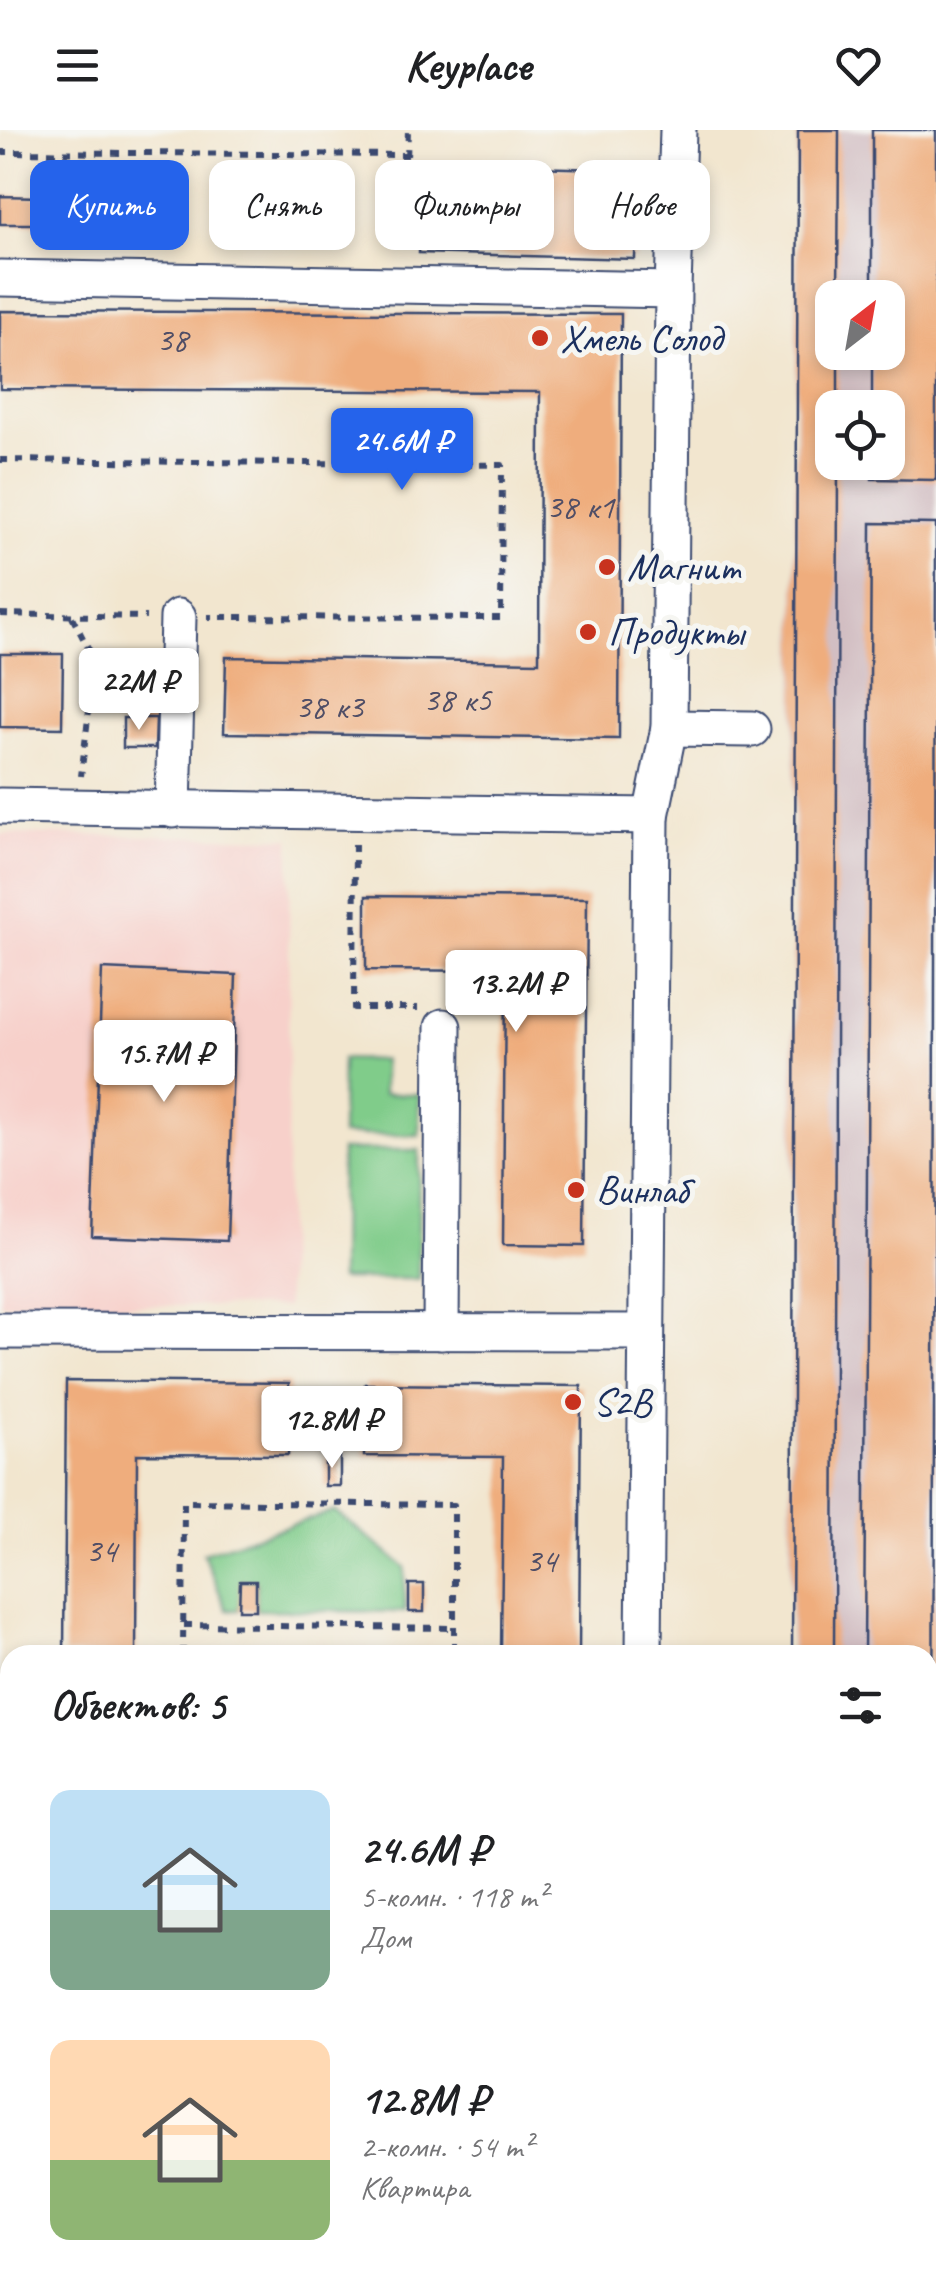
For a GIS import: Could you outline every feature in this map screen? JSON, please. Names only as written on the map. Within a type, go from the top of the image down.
[{"type":"lane","points":[[644,1645],[652,816],[668,728],[678,130]]},
{"type":"lane","points":[[0,278],[673,290]]},
{"type":"lane","points":[[173,810],[178,617]]},
{"type":"lane","points":[[668,728],[752,729]]},
{"type":"lane","points":[[0,806],[652,816]]},
{"type":"lane","points":[[441,1332],[444,1027]]},
{"type":"lane","points":[[0,1331],[645,1332]]},
{"type":"path","points":[[408,130],[408,160]]},
{"type":"path","points":[[0,152],[408,155]]},
{"type":"path","points":[[0,460],[502,464],[501,618],[0,614]]},
{"type":"path","points":[[72,616],[94,661],[80,808]]},
{"type":"path","points":[[183,1645],[184,1502],[454,1504],[454,1645]]},
{"type":"path","points":[[184,1625],[454,1628]]},
{"type":"shaded area","points":[[797,130],[936,130],[936,1645],[790,1645]]},
{"type":"shaded area","points":[[0,834],[290,838],[286,1307],[0,1304]]},
{"type":"green space","points":[[342,1059],[383,1060],[383,1094],[419,1094],[419,1135],[341,1135]]},
{"type":"green space","points":[[341,1150],[419,1150],[418,1279],[340,1279]]},
{"type":"green space","points":[[335,1511],[405,1567],[405,1612],[256,1610],[256,1582],[241,1581],[239,1610],[227,1610],[203,1553]]},
{"type":"building","points":[[798,130],[839,130],[838,280],[815,280],[815,370],[838,370],[838,390],[815,390],[815,480],[838,480],[834,1645],[792,1645]]},
{"type":"building","points":[[872,130],[936,130],[936,480],[905,480],[905,390],[872,390],[872,370],[905,370],[905,280],[872,280]]},
{"type":"building","points":[[554,168],[574,168],[574,250],[635,250],[635,259],[419,253],[554,250]]},
{"type":"building","points":[[0,196],[30,197],[30,224],[0,224]]},
{"type":"building","points":[[0,311],[621,314],[619,739],[224,733],[226,657],[539,662],[540,392],[0,389]]},
{"type":"building","points":[[871,523],[936,524],[933,1645],[864,1645]]},
{"type":"building","points":[[0,654],[63,654],[62,728],[0,727]]},
{"type":"building","points":[[123,718],[156,718],[155,748],[123,748]]},
{"type":"building","points":[[366,896],[587,898],[584,1246],[503,1245],[505,971],[366,970]]},
{"type":"building","points":[[102,969],[236,975],[227,1241],[92,1236]]},
{"type":"building","points":[[66,1381],[289,1383],[288,1455],[137,1454],[136,1645],[64,1645]]},
{"type":"building","points":[[365,1384],[581,1386],[579,1645],[501,1645],[503,1457],[364,1456]]},
{"type":"building","points":[[325,1456],[340,1456],[340,1486],[325,1486]]},
{"type":"building","points":[[240,1581],[256,1581],[256,1610],[239,1610]]},
{"type":"building","points":[[409,1584],[424,1584],[424,1612],[409,1612]]},
{"type":"place","name":"Хмель Солод","points":[[540,338]]},
{"type":"place","name":"Магнит","points":[[607,567]]},
{"type":"place","name":"Продукты","points":[[588,632]]},
{"type":"place","name":"Винлаб","points":[[576,1190]]},
{"type":"place","name":"S2B","points":[[573,1402]]}]
